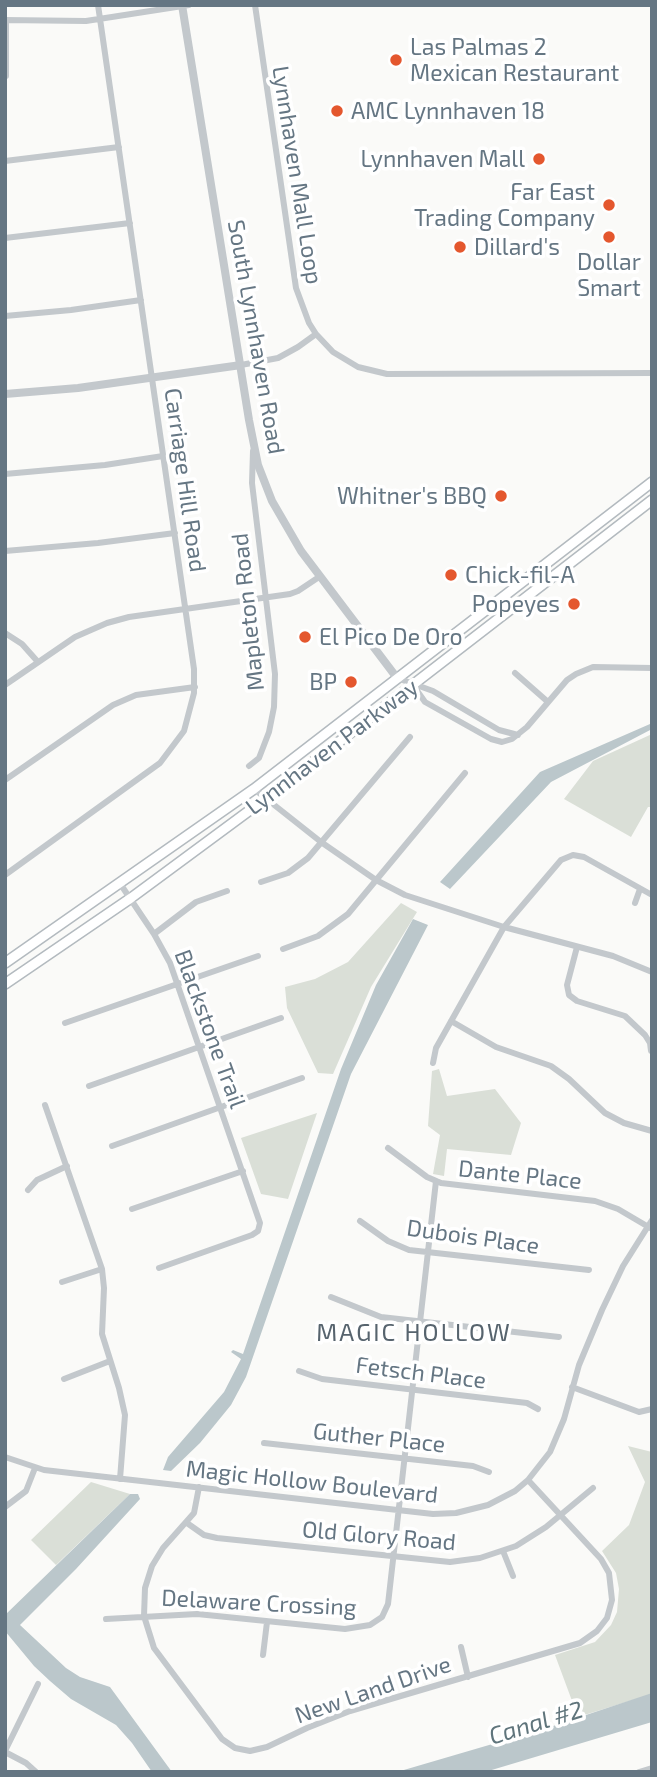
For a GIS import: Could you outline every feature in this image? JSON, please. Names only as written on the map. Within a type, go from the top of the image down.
[{"type":"main road","name":"Lynnhaven Parkway","points":[[5,963],[254,789],[652,482]]},
{"type":"main road","name":"Lynnhaven Parkway","points":[[5,984],[131,898],[265,799],[652,500]]},
{"type":"street","name":"Carriage Hill Road","points":[[5,875],[160,763],[184,731],[195,687],[98,5]]},
{"type":"street","name":"Lynnhaven Mall Loop","points":[[255,5],[296,288],[302,309],[316,334],[333,352],[348,363],[377,373],[652,373]]},
{"type":"street","points":[[6,76],[6,20],[100,20],[185,6]]},
{"type":"street","name":"South Lynnhaven Road","points":[[185,6],[254,448],[272,501],[319,577],[397,678]]},
{"type":"street","points":[[5,161],[119,147]]},
{"type":"street","points":[[5,238],[130,223]]},
{"type":"street","points":[[5,316],[141,300]]},
{"type":"street","points":[[5,394],[78,388],[278,358],[316,334]]},
{"type":"street","name":"Mapleton Road","points":[[249,766],[258,758],[265,743],[274,707],[275,674],[252,483],[254,448]]},
{"type":"street","points":[[5,474],[105,465],[163,456]]},
{"type":"street","points":[[5,551],[175,533]]},
{"type":"street","points":[[5,685],[75,637],[107,624],[129,617],[298,591],[319,577]]},
{"type":"street","points":[[5,633],[22,644],[38,662]]},
{"type":"street","points":[[413,685],[425,702],[491,739],[507,741],[518,735],[566,680],[584,670],[593,667],[652,668]]},
{"type":"street","points":[[515,673],[548,702]]},
{"type":"street","points":[[397,678],[433,691],[499,730],[518,735]]},
{"type":"street","points":[[5,780],[124,699],[195,687]]},
{"type":"street","points":[[261,882],[299,867],[410,737]]},
{"type":"street","points":[[283,949],[318,936],[339,922],[465,774]]},
{"type":"street","points":[[254,789],[321,842],[376,880],[425,903],[613,956],[652,972]]},
{"type":"street","points":[[433,1063],[436,1048],[504,927],[558,863],[567,857],[584,857],[652,895]]},
{"type":"street","name":"Blackstone Trail","points":[[119,882],[170,963],[260,1223],[256,1233],[159,1268]]},
{"type":"street","points":[[635,903],[640,888]]},
{"type":"street","points":[[154,934],[197,902],[227,891]]},
{"type":"street","points":[[577,947],[567,985],[569,995],[577,1001],[625,1016],[645,1035],[650,1043],[650,1051]]},
{"type":"street","points":[[65,1023],[258,956]]},
{"type":"street","points":[[89,1086],[281,1018]]},
{"type":"street","points":[[451,1021],[496,1046],[551,1066],[605,1113],[624,1123],[652,1131]]},
{"type":"street","points":[[112,1146],[302,1078]]},
{"type":"street","points":[[45,1105],[102,1269],[102,1334],[120,1388],[125,1415],[120,1479]]},
{"type":"street","name":"Dante Place","points":[[388,1148],[436,1181],[450,1185],[595,1201],[618,1209],[650,1228]]},
{"type":"street","points":[[28,1190],[37,1180],[67,1166]]},
{"type":"street","points":[[132,1209],[243,1171]]},
{"type":"street","name":"Delaware Crossing","points":[[106,1619],[197,1614],[345,1629],[370,1625],[386,1611],[436,1181]]},
{"type":"street","name":"Magic Hollow Boulevard","points":[[5,1457],[35,1468],[433,1514],[471,1510],[498,1501],[528,1480],[554,1444],[579,1365],[607,1299],[623,1266],[650,1228],[652,1220]]},
{"type":"street","name":"Dubois Place","points":[[360,1221],[398,1246],[427,1252],[589,1270]]},
{"type":"street","points":[[62,1282],[102,1269]]},
{"type":"street","points":[[331,1297],[371,1314],[559,1337]]},
{"type":"street","points":[[64,1379],[110,1361]]},
{"type":"street","name":"Fetsch Place","points":[[299,1371],[322,1379],[527,1403],[538,1409]]},
{"type":"street","points":[[572,1387],[639,1412],[652,1409]]},
{"type":"street","name":"Guther Place","points":[[264,1443],[473,1466],[489,1472]]},
{"type":"street","points":[[5,1507],[26,1491],[35,1468]]},
{"type":"street","name":"New Land Drive","points":[[199,1487],[197,1505],[187,1522],[163,1548],[152,1566],[145,1588],[144,1616],[154,1648],[222,1739],[235,1748],[255,1751],[328,1719],[580,1643],[597,1632],[607,1618],[613,1591],[609,1573],[601,1559],[528,1480]]},
{"type":"street","name":"Old Glory Road","points":[[187,1522],[204,1535],[217,1538],[450,1562],[480,1558],[530,1539],[593,1488]]},
{"type":"street","points":[[503,1551],[513,1576]]},
{"type":"street","points":[[263,1655],[267,1622]]},
{"type":"street","points":[[461,1647],[468,1676]]},
{"type":"street","points":[[36,1772],[5,1751],[38,1685]]},
{"type":"street","points":[[639,1772],[652,1768]]},
{"type":"shaded area","points":[[650,724],[652,729],[551,782],[450,889],[440,882],[540,772]]},
{"type":"shaded area","points":[[652,734],[652,807],[648,807],[631,837],[564,799],[593,761]]},
{"type":"shaded area","points":[[401,903],[417,912],[371,987],[333,1074],[318,1073],[287,1008],[285,987],[315,979],[348,962]]},
{"type":"shaded area","points":[[413,919],[428,925],[351,1074],[246,1377],[231,1405],[200,1443],[171,1471],[163,1470],[168,1457],[224,1392],[241,1359],[231,1352],[233,1350],[243,1354],[341,1069],[376,985]]},
{"type":"shaded area","points":[[439,1069],[447,1096],[495,1089],[521,1123],[511,1155],[447,1149],[444,1176],[433,1174],[440,1135],[428,1126],[432,1071]]},
{"type":"shaded area","points":[[317,1113],[288,1199],[261,1194],[241,1138]]},
{"type":"shaded area","points":[[628,1446],[652,1452],[652,1694],[578,1717],[555,1655],[595,1642],[611,1625],[617,1612],[619,1589],[616,1573],[602,1551],[629,1525],[645,1482]]},
{"type":"shaded area","points":[[91,1482],[130,1494],[56,1565],[31,1540]]},
{"type":"shaded area","points":[[130,1494],[138,1494],[140,1499],[20,1625],[66,1668],[80,1677],[110,1687],[172,1772],[152,1772],[116,1725],[71,1699],[34,1666],[5,1631],[5,1615]]},
{"type":"shaded area","points":[[652,1693],[652,1722],[485,1772],[397,1772],[547,1728]]},
{"type":"place","name":"Las Palmas 2 Mexican Restaurant","points":[[396,60]]},
{"type":"place","name":"AMC Lynnhaven 18","points":[[337,111]]},
{"type":"place","name":"Lynnhaven Mall","points":[[539,159]]},
{"type":"place","name":"Far East Trading Company","points":[[609,205]]},
{"type":"place","name":"Dollar Smart","points":[[609,237]]},
{"type":"place","name":"Dillard's","points":[[460,247]]},
{"type":"place","name":"Whitner's BBQ","points":[[501,496]]},
{"type":"place","name":"Chick-fil-A","points":[[451,575]]},
{"type":"place","name":"Popeyes","points":[[574,604]]},
{"type":"place","name":"El Pico De Oro","points":[[305,637]]},
{"type":"place","name":"BP","points":[[351,682]]},
{"type":"district","name":"MAGIC HOLLOW","points":[[414,1333]]},
{"type":"water label","name":"Canal #2","points":[[536,1723]]}]
